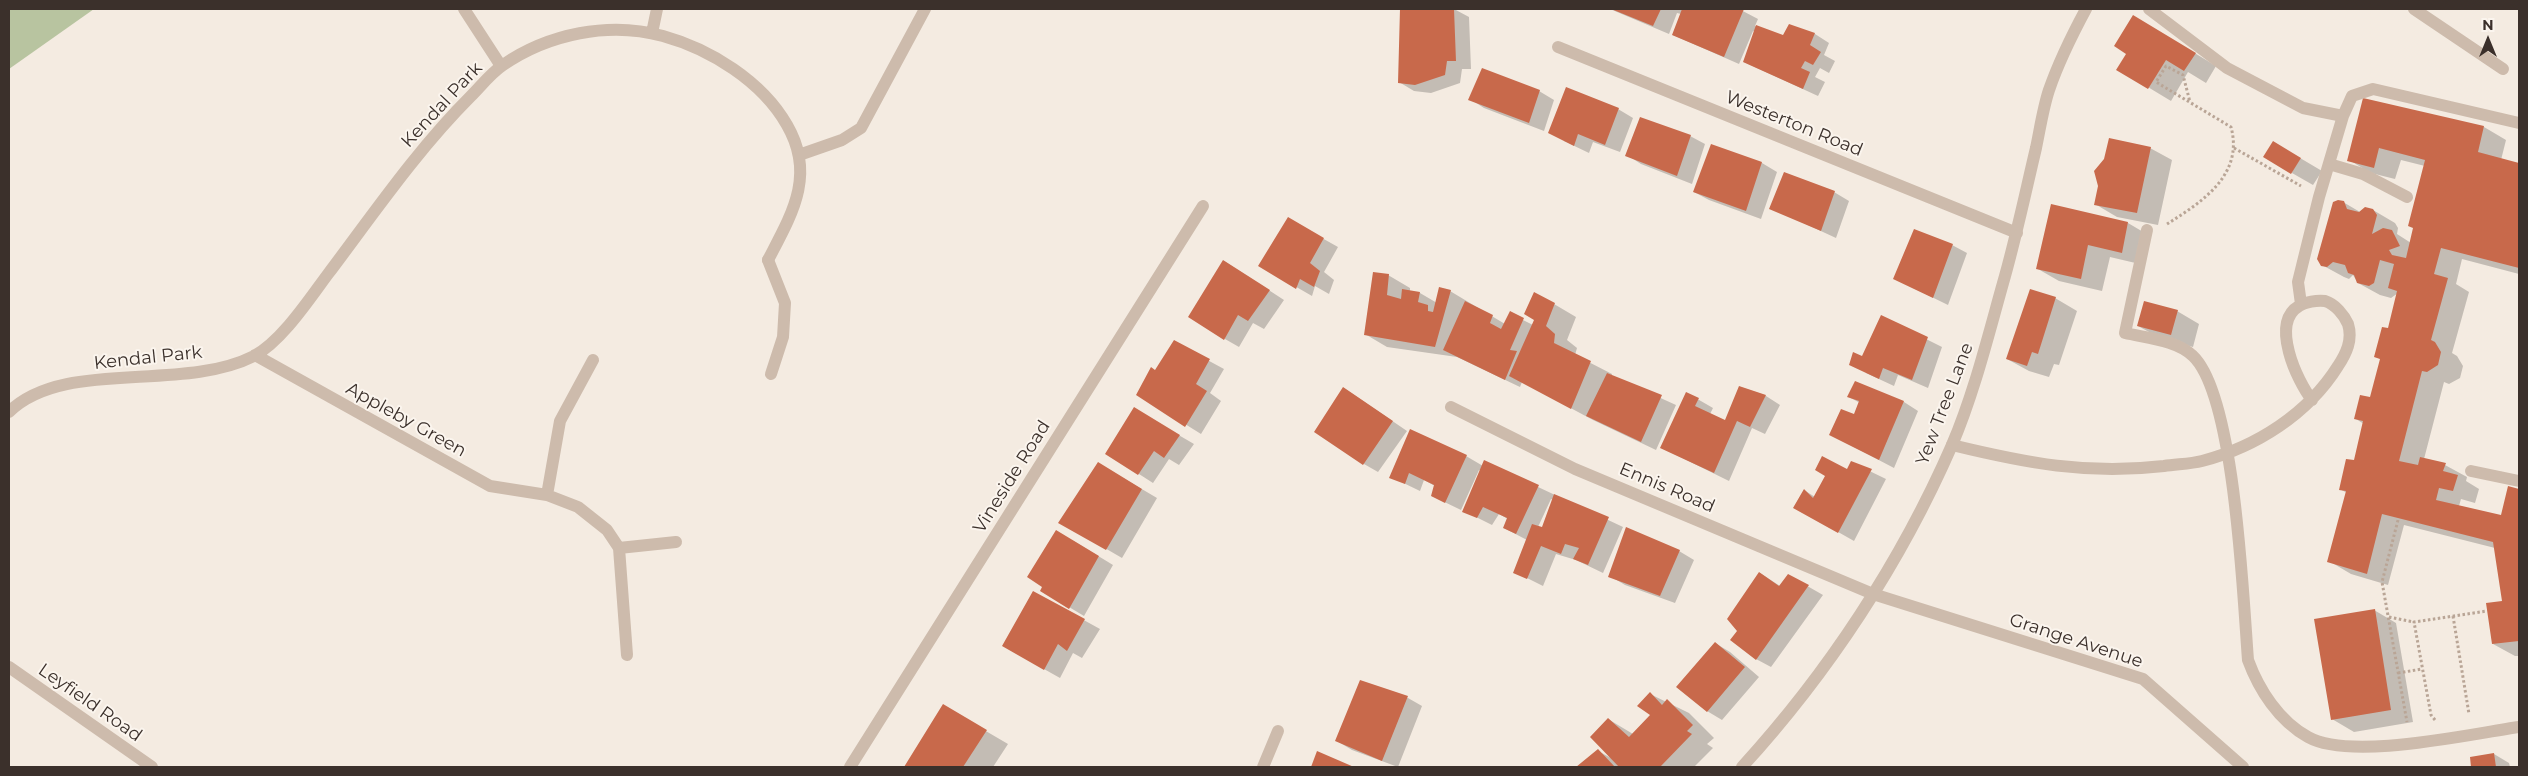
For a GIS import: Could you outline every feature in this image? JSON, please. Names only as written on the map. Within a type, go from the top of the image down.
[{"type":"street","points":[[464,9],[502,66]]},
{"type":"street","points":[[652,33],[657,9]]},
{"type":"street","points":[[798,155],[842,140],[861,128],[925,9]]},
{"type":"street","name":"Yew Tree Lane","points":[[1742,767],[1768,739],[1827,662],[1873,594],[1915,519],[1952,445],[1978,372],[2017,233],[2049,91],[2066,46],[2086,9]]},
{"type":"street","points":[[2149,9],[2227,68],[2303,108],[2342,116]]},
{"type":"street","points":[[2414,9],[2503,69]]},
{"type":"street","name":"Kendal Park","points":[[9,412],[33,394],[58,385],[175,376],[219,367],[255,355],[290,325],[439,128],[502,66],[551,41],[575,34],[601,30],[652,33],[700,50],[724,63],[744,79],[785,121],[793,136],[798,155],[800,186],[796,203],[768,260],[785,303],[783,337],[771,374]]},
{"type":"street","name":"Westerton Road","points":[[1558,47],[2017,233]]},
{"type":"street","points":[[2301,304],[2298,282],[2342,116],[2352,96],[2373,89],[2519,123]]},
{"type":"street","points":[[2329,164],[2363,174],[2407,197]]},
{"type":"street","name":"Vineside Road","points":[[850,767],[1203,206]]},
{"type":"street","points":[[2147,230],[2125,334],[2177,346],[2194,356],[2207,379],[2217,405],[2227,453],[2236,517],[2248,660],[2266,696],[2287,721],[2308,738],[2332,744],[2359,746],[2411,742],[2519,727]]},
{"type":"street","points":[[1952,445],[2023,462],[2125,471],[2200,462],[2227,453],[2288,422],[2312,400],[2328,382],[2347,352],[2351,332],[2345,318],[2337,309],[2325,301],[2301,304],[2292,310],[2286,321],[2286,333],[2294,371],[2302,387],[2312,400]]},
{"type":"street","name":"Appleby Green","points":[[255,355],[490,486],[547,495],[578,507],[592,516],[607,530],[619,548]]},
{"type":"street","points":[[547,495],[560,421],[593,360]]},
{"type":"street","name":"Ennis Road","points":[[1451,407],[1575,469],[1873,594]]},
{"type":"street","points":[[2471,471],[2519,481]]},
{"type":"street","points":[[627,655],[619,548],[676,542]]},
{"type":"street","name":"Grange Avenue","points":[[1873,594],[2142,679],[2244,767]]},
{"type":"street","name":"Leyfield Road","points":[[9,667],[152,767]]},
{"type":"street","points":[[1263,767],[1278,731]]},
{"type":"path","points":[[2147,230],[2163,226],[2217,187],[2225,173],[2234,148],[2231,127],[2156,82],[2166,66],[2182,75],[2190,102]]},
{"type":"path","points":[[2234,148],[2319,197]]},
{"type":"path","points":[[2398,520],[2382,582],[2411,742]]},
{"type":"path","points":[[2389,617],[2414,622],[2487,611]]},
{"type":"path","points":[[2453,616],[2470,722]]},
{"type":"path","points":[[2414,622],[2431,715],[2436,722],[2442,724]]},
{"type":"path","points":[[2398,673],[2422,669]]},
{"type":"green space","points":[[9,9],[94,9],[9,69]]},
{"type":"building","points":[[1400,9],[1454,9],[1456,61],[1447,61],[1445,75],[1415,85],[1398,83]]},
{"type":"building","points":[[1611,9],[1661,9],[1653,26]]},
{"type":"building","points":[[1682,9],[1744,9],[1724,57],[1672,35]]},
{"type":"building","points":[[2133,15],[2196,53],[2184,71],[2166,60],[2148,89],[2116,70],[2126,54],[2114,46]]},
{"type":"building","points":[[1789,24],[1815,33],[1810,45],[1821,52],[1813,65],[1805,61],[1801,68],[1810,72],[1803,89],[1743,62],[1756,25],[1783,35]]},
{"type":"building","points":[[1482,68],[1540,90],[1529,123],[1468,100]]},
{"type":"building","points":[[1566,87],[1619,108],[1605,145],[1578,134],[1574,146],[1548,133]]},
{"type":"building","points":[[2363,98],[2484,126],[2478,152],[2519,163],[2519,268],[2441,248],[2434,274],[2448,278],[2431,340],[2435,342],[2441,352],[2438,365],[2427,372],[2422,371],[2399,461],[2418,465],[2420,457],[2446,463],[2443,471],[2458,475],[2453,491],[2439,488],[2436,500],[2501,515],[2508,486],[2519,489],[2519,641],[2492,644],[2486,603],[2502,601],[2493,542],[2382,514],[2367,574],[2327,562],[2346,491],[2339,490],[2346,459],[2354,460],[2363,421],[2354,419],[2360,395],[2370,397],[2380,359],[2374,357],[2382,327],[2388,328],[2397,291],[2388,288],[2394,264],[2380,260],[2374,283],[2369,286],[2357,283],[2354,275],[2348,273],[2345,265],[2333,262],[2327,267],[2321,266],[2317,259],[2333,202],[2338,200],[2344,201],[2347,209],[2359,212],[2365,207],[2373,209],[2377,215],[2372,234],[2383,228],[2392,230],[2400,246],[2389,250],[2392,255],[2406,258],[2413,228],[2408,226],[2425,160],[2379,148],[2374,168],[2347,161]]},
{"type":"building","points":[[1640,117],[1691,135],[1677,176],[1625,156]]},
{"type":"building","points":[[2109,138],[2151,147],[2137,213],[2094,205],[2098,186],[2094,171],[2104,159]]},
{"type":"building","points":[[2273,141],[2301,158],[2291,174],[2263,157]]},
{"type":"building","points":[[1711,144],[1762,162],[1746,211],[1693,192]]},
{"type":"building","points":[[1784,172],[1835,191],[1821,231],[1769,209]]},
{"type":"building","points":[[2051,204],[2128,222],[2122,253],[2088,245],[2081,279],[2036,269]]},
{"type":"building","points":[[1288,217],[1324,238],[1310,263],[1320,271],[1314,287],[1300,279],[1296,289],[1258,266]]},
{"type":"building","points":[[1914,229],[1953,244],[1933,298],[1893,279]]},
{"type":"building","points":[[1223,260],[1270,290],[1248,321],[1238,315],[1224,340],[1188,317]]},
{"type":"building","points":[[1373,272],[1389,274],[1387,295],[1401,299],[1402,289],[1420,292],[1418,302],[1428,305],[1428,311],[1433,312],[1439,287],[1451,290],[1435,347],[1364,335]]},
{"type":"building","points":[[2030,289],[2056,297],[2038,354],[2032,352],[2027,366],[2006,359]]},
{"type":"building","points":[[1534,292],[1555,303],[1546,326],[1555,334],[1554,343],[1591,361],[1571,409],[1509,376],[1534,320],[1524,314]]},
{"type":"building","points":[[1465,301],[1493,315],[1490,323],[1501,329],[1510,311],[1524,318],[1510,350],[1517,351],[1505,380],[1443,350]]},
{"type":"building","points":[[2144,301],[2178,310],[2171,335],[2137,326]]},
{"type":"building","points":[[1881,315],[1928,337],[1912,380],[1883,368],[1879,379],[1849,365],[1853,352],[1862,356]]},
{"type":"building","points":[[1174,340],[1210,359],[1196,384],[1207,391],[1185,427],[1136,395],[1151,367],[1155,370]]},
{"type":"building","points":[[1607,373],[1662,395],[1641,442],[1586,416]]},
{"type":"building","points":[[1855,381],[1904,401],[1879,460],[1829,435],[1841,409],[1854,414],[1859,401],[1847,397]]},
{"type":"building","points":[[1739,386],[1766,395],[1750,427],[1737,421],[1714,473],[1660,448],[1686,392],[1699,398],[1695,406],[1725,420]]},
{"type":"building","points":[[1343,387],[1393,421],[1363,465],[1314,432]]},
{"type":"building","points":[[1134,407],[1180,435],[1164,458],[1154,451],[1138,475],[1105,454]]},
{"type":"building","points":[[1410,429],[1467,455],[1445,503],[1431,496],[1434,485],[1409,473],[1405,484],[1389,478]]},
{"type":"building","points":[[1822,456],[1847,469],[1851,461],[1872,469],[1838,533],[1793,508],[1804,489],[1813,498],[1825,476],[1815,470]]},
{"type":"building","points":[[1484,460],[1539,485],[1516,534],[1503,528],[1507,518],[1483,507],[1477,518],[1462,512]]},
{"type":"building","points":[[1098,462],[1142,489],[1106,550],[1058,523]]},
{"type":"building","points":[[1554,494],[1609,517],[1588,565],[1573,559],[1579,548],[1565,544],[1561,554],[1541,546],[1527,579],[1513,573],[1532,524],[1542,527]]},
{"type":"building","points":[[1626,527],[1680,550],[1660,596],[1608,577]]},
{"type":"building","points":[[1056,530],[1099,556],[1069,609],[1040,591],[1042,587],[1027,577]]},
{"type":"building","points":[[1759,572],[1779,586],[1788,574],[1809,585],[1756,660],[1730,640],[1737,631],[1727,619]]},
{"type":"building","points":[[1033,591],[1085,619],[1067,651],[1058,644],[1044,670],[1002,646]]},
{"type":"building","points":[[2375,609],[2391,710],[2331,720],[2314,619]]},
{"type":"building","points":[[1715,642],[1745,667],[1707,712],[1676,687]]},
{"type":"building","points":[[1360,680],[1408,696],[1382,761],[1335,741]]},
{"type":"building","points":[[1650,692],[1662,705],[1667,699],[1693,725],[1687,731],[1692,734],[1660,767],[1619,767],[1590,737],[1608,718],[1629,737],[1650,715],[1637,706]]},
{"type":"building","points":[[943,704],[987,730],[963,767],[904,767]]},
{"type":"building","points":[[1598,749],[1615,767],[1576,767]]},
{"type":"building","points":[[1317,751],[1354,767],[1311,767]]},
{"type":"building","points":[[2494,753],[2496,767],[2471,767],[2470,757]]}]
